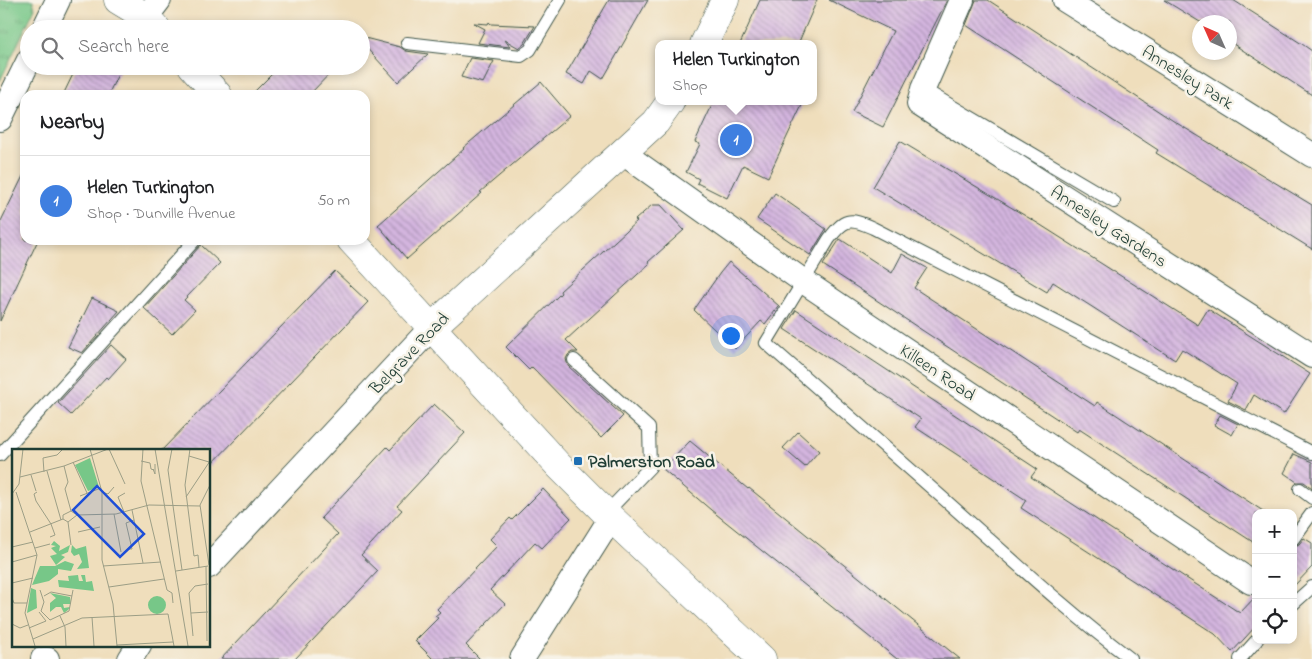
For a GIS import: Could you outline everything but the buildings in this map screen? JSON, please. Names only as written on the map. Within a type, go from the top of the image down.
[{"type":"street","points":[[48,20],[58,0]]},
{"type":"street","points":[[118,0],[154,15]]},
{"type":"street","points":[[706,40],[725,0]]},
{"type":"street","points":[[923,89],[962,0]]},
{"type":"street","name":"Annesley Park","points":[[1065,0],[1312,155]]},
{"type":"street","points":[[0,119],[22,75]]},
{"type":"street","points":[[200,75],[214,90]]},
{"type":"street","name":"Annesley Gardens","points":[[923,89],[919,104],[1312,356]]},
{"type":"street","name":"Belgrave Road","points":[[210,565],[431,328],[656,122],[668,105]]},
{"type":"street","name":"Killeen Road","points":[[622,153],[803,281],[1252,579]]},
{"type":"street","points":[[356,245],[559,466],[608,516],[762,659]]},
{"type":"street","points":[[522,659],[608,516]]},
{"type":"street","points":[[130,659],[138,646]]},
{"type":"lane","points":[[407,42],[521,56],[530,50],[560,0]]},
{"type":"lane","points":[[923,89],[1114,202]]},
{"type":"lane","points":[[1131,659],[1028,575],[766,343],[837,228],[846,222],[858,221],[1312,453]]},
{"type":"lane","points":[[0,455],[190,245]]},
{"type":"lane","points":[[574,360],[649,428],[650,467],[608,516]]},
{"type":"lane","points":[[1300,489],[1312,498]]},
{"type":"lane","points":[[1297,534],[1312,513]]},
{"type":"lane","points":[[1297,600],[1312,587]]},
{"type":"lane","points":[[1240,659],[1253,644]]},
{"type":"green space","points":[[0,0],[33,0],[35,8],[29,20],[20,20],[20,39],[0,81]]},
{"type":"place","name":"Helen Turkington","points":[[736,140]]},
{"type":"place","name":"Palmerston Road","points":[[578,461]]}]
